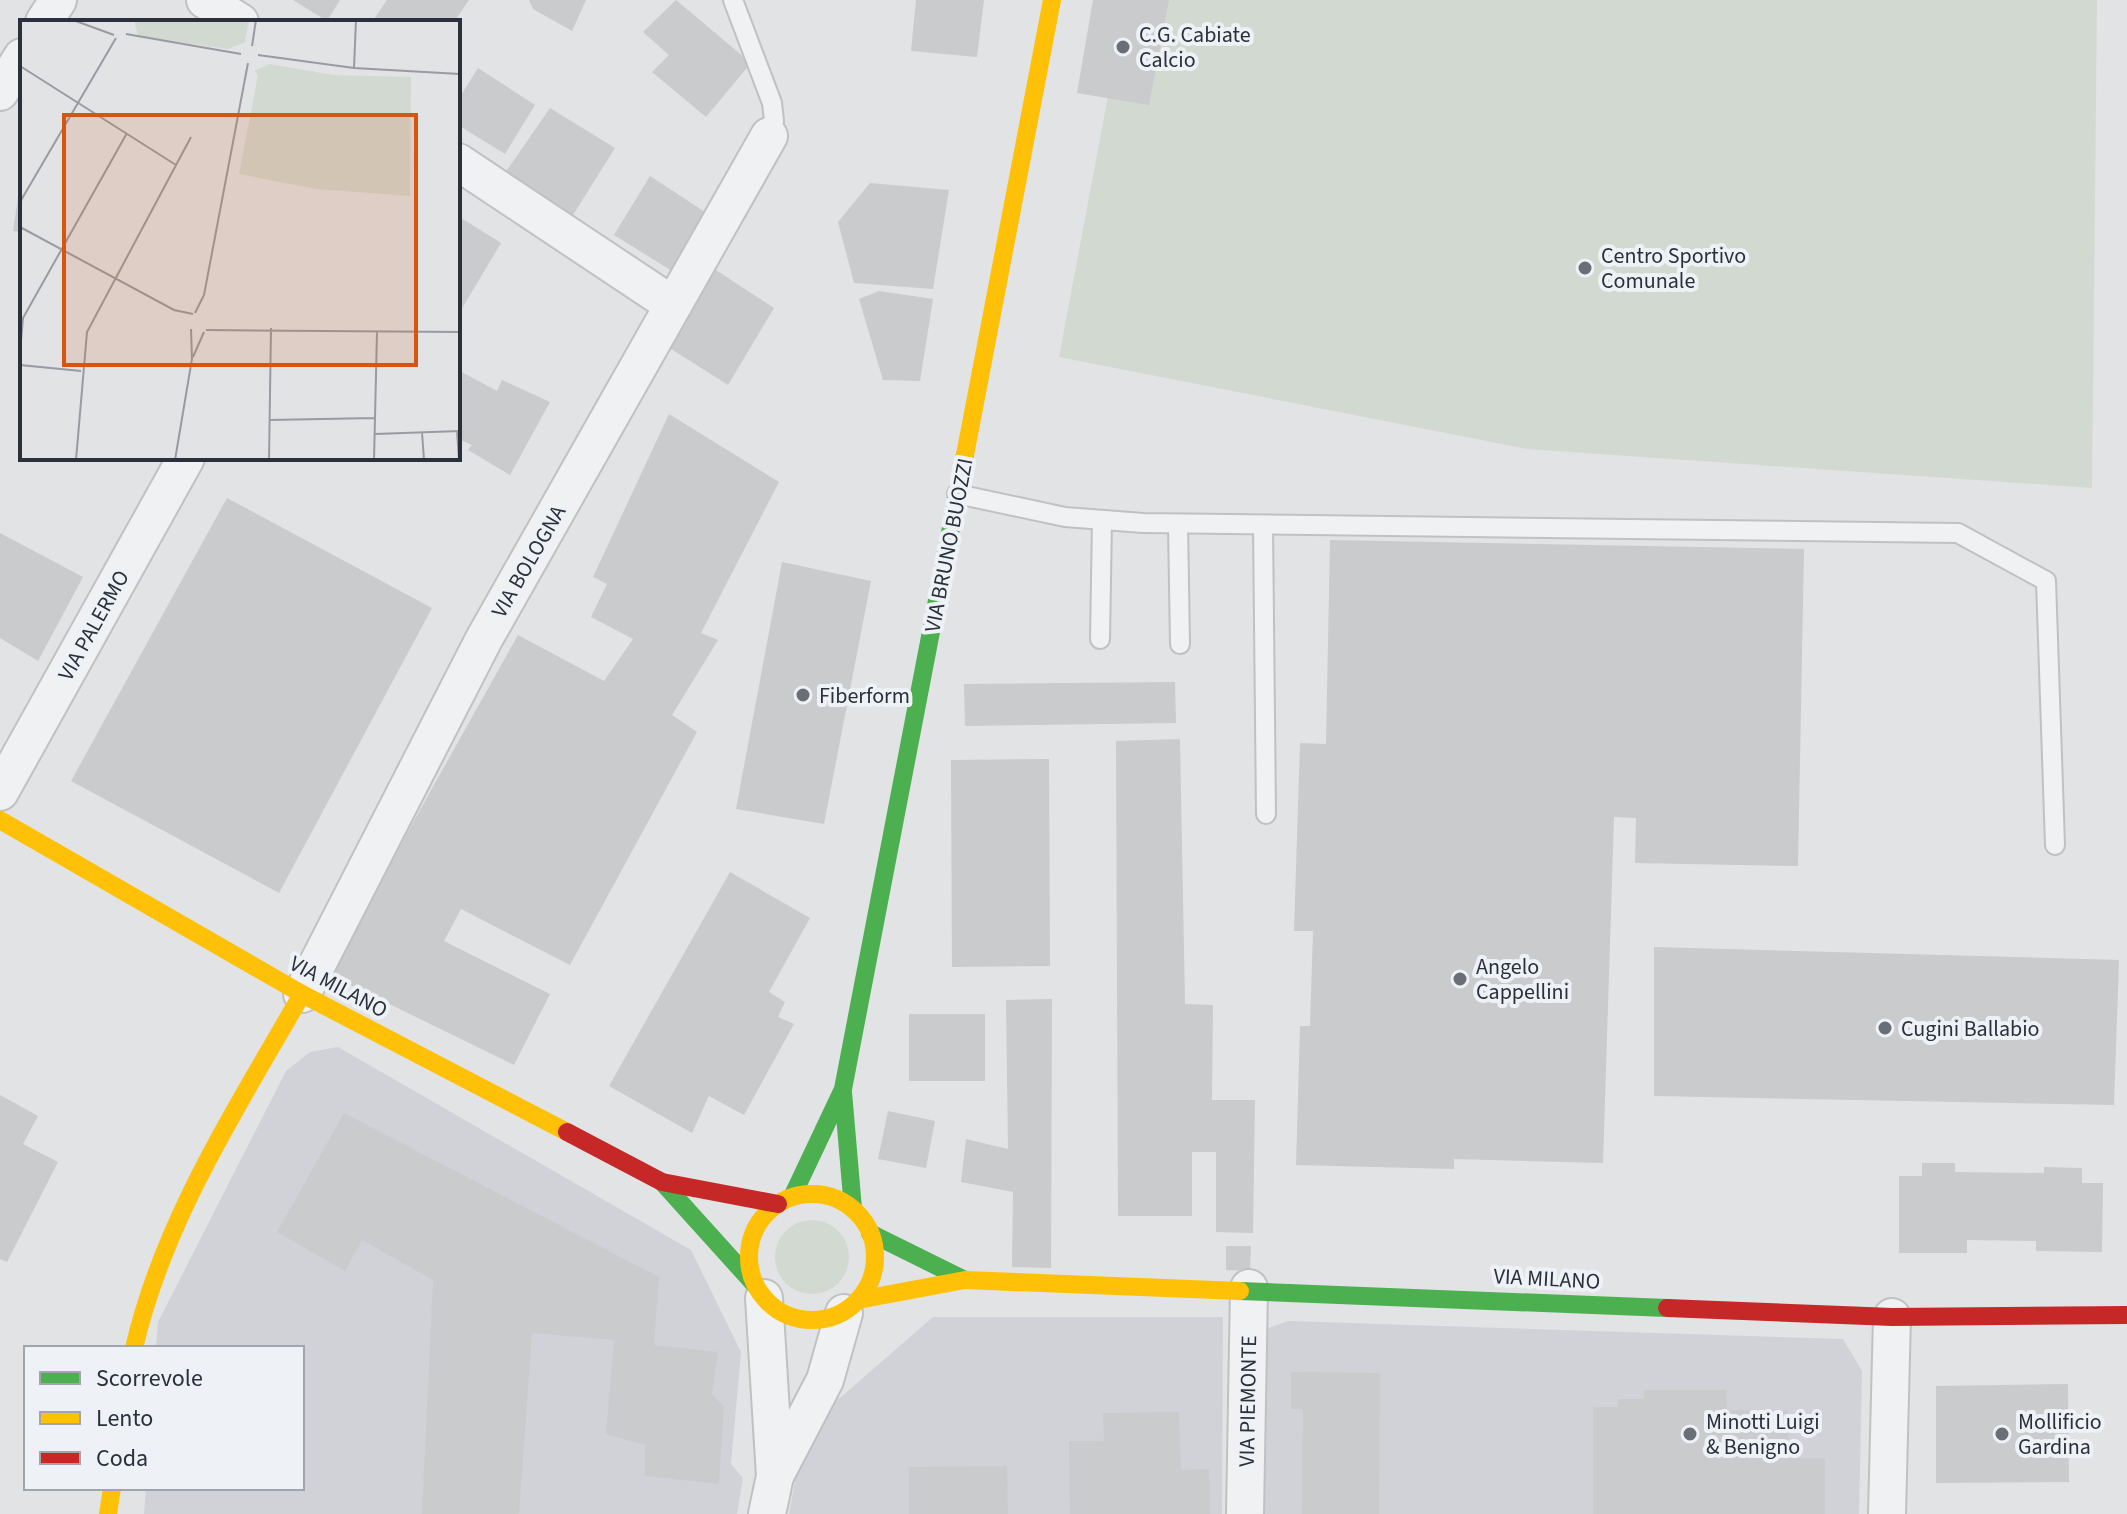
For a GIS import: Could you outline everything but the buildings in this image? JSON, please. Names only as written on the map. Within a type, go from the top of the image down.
[{"type":"street","points":[[45,20],[58,0]]},
{"type":"street","points":[[205,0],[237,20]]},
{"type":"street","name":"VIA BRUNO BUOZZI","points":[[853,1209],[843,1089],[1052,0]]},
{"type":"street","points":[[0,92],[20,60]]},
{"type":"street","name":"VIA BOLOGNA","points":[[302,994],[484,639],[769,136]]},
{"type":"street","points":[[460,163],[673,305]]},
{"type":"street","name":"VIA PALERMO","points":[[0,792],[185,460]]},
{"type":"street","name":"VIA MILANO","points":[[0,820],[302,994],[662,1182],[785,1200]]},
{"type":"street","points":[[134,1346],[139,1314],[186,1202],[302,994]]},
{"type":"street","name":"VIA BRUNO BUOZZI","points":[[785,1200],[843,1089]]},
{"type":"street","name":"VIA MILANO","points":[[662,1182],[760,1292]]},
{"type":"street","points":[[767,1514],[775,1476],[825,1380],[851,1306],[874,1268],[870,1233],[853,1209],[834,1198],[813,1194],[785,1200],[754,1231],[749,1267],[760,1292],[775,1476]]},
{"type":"street","name":"VIA MILANO","points":[[870,1233],[965,1280]]},
{"type":"street","name":"VIA MILANO","points":[[851,1306],[965,1280],[1249,1288],[1892,1317],[2127,1315]]},
{"type":"street","name":"VIA PIEMONTE","points":[[1245,1514],[1249,1288]]},
{"type":"street","points":[[760,1292],[781,1312],[802,1319],[824,1319],[851,1306]]},
{"type":"street","points":[[1887,1514],[1892,1317]]},
{"type":"street","points":[[108,1514],[112,1490]]},
{"type":"lane","points":[[733,0],[772,103],[774,121],[769,136]]},
{"type":"lane","points":[[957,494],[1065,517],[1178,524],[1958,533],[2046,581],[2055,845]]},
{"type":"lane","points":[[1100,639],[1102,520]]},
{"type":"lane","points":[[1178,524],[1180,644]]},
{"type":"lane","points":[[1263,525],[1266,814]]},
{"type":"shaded area","name":"Centro Sportivo Comunale","points":[[1126,0],[2097,0],[2092,488],[1527,449],[1059,357]]},
{"type":"shaded area","points":[[338,1047],[691,1250],[741,1352],[731,1464],[743,1478],[737,1514],[144,1514],[146,1490],[304,1490],[304,1346],[156,1346],[158,1322],[286,1071],[310,1052]]},
{"type":"shaded area","points":[[805,1220],[819,1220],[833,1226],[843,1236],[849,1257],[847,1271],[833,1288],[819,1294],[805,1294],[791,1288],[781,1278],[775,1264],[775,1250],[781,1236],[791,1226]]},
{"type":"shaded area","points":[[933,1317],[1223,1317],[1222,1514],[789,1514],[796,1476],[833,1404]]},
{"type":"shaded area","points":[[1289,1321],[1843,1339],[1862,1371],[1859,1514],[1258,1514],[1265,1329]]},
{"type":"traffic: fast","points":[[792,1197],[843,1089],[965,455]]},
{"type":"traffic: fast","points":[[843,1092],[853,1209]]},
{"type":"traffic: fast","points":[[662,1182],[755,1285]]},
{"type":"traffic: fast","points":[[870,1233],[965,1280]]},
{"type":"traffic: fast","points":[[1240,1291],[1667,1308]]},
{"type":"traffic: slow","points":[[965,455],[1052,0]]},
{"type":"traffic: slow","points":[[0,820],[302,994],[567,1132]]},
{"type":"traffic: slow","points":[[135,1346],[147,1300],[183,1209],[228,1122],[302,994]]},
{"type":"traffic: slow","points":[[812,1194],[836,1199],[856,1213],[870,1233],[875,1257],[870,1281],[856,1301],[836,1315],[812,1320],[788,1315],[768,1301],[754,1281],[749,1257],[754,1233],[768,1213],[788,1199],[812,1194]]},
{"type":"traffic: slow","points":[[858,1300],[965,1280],[1240,1291]]},
{"type":"traffic: slow","points":[[108,1514],[112,1490]]},
{"type":"traffic: jam","points":[[567,1132],[662,1182],[778,1204]]},
{"type":"traffic: jam","points":[[1667,1308],[1892,1317],[2127,1315]]},
{"type":"place","name":"C.G. Cabiate Calcio","points":[[1123,47]]},
{"type":"place","name":"Centro Sportivo Comunale","points":[[1585,268]]},
{"type":"place","name":"Fiberform","points":[[803,695]]},
{"type":"place","name":"Angelo Cappellini","points":[[1460,979]]},
{"type":"place","name":"Cugini Ballabio","points":[[1885,1028]]},
{"type":"place","name":"Minotti Luigi & Benigno","points":[[1690,1434]]},
{"type":"place","name":"Mollificio Gardina","points":[[2002,1434]]}]
